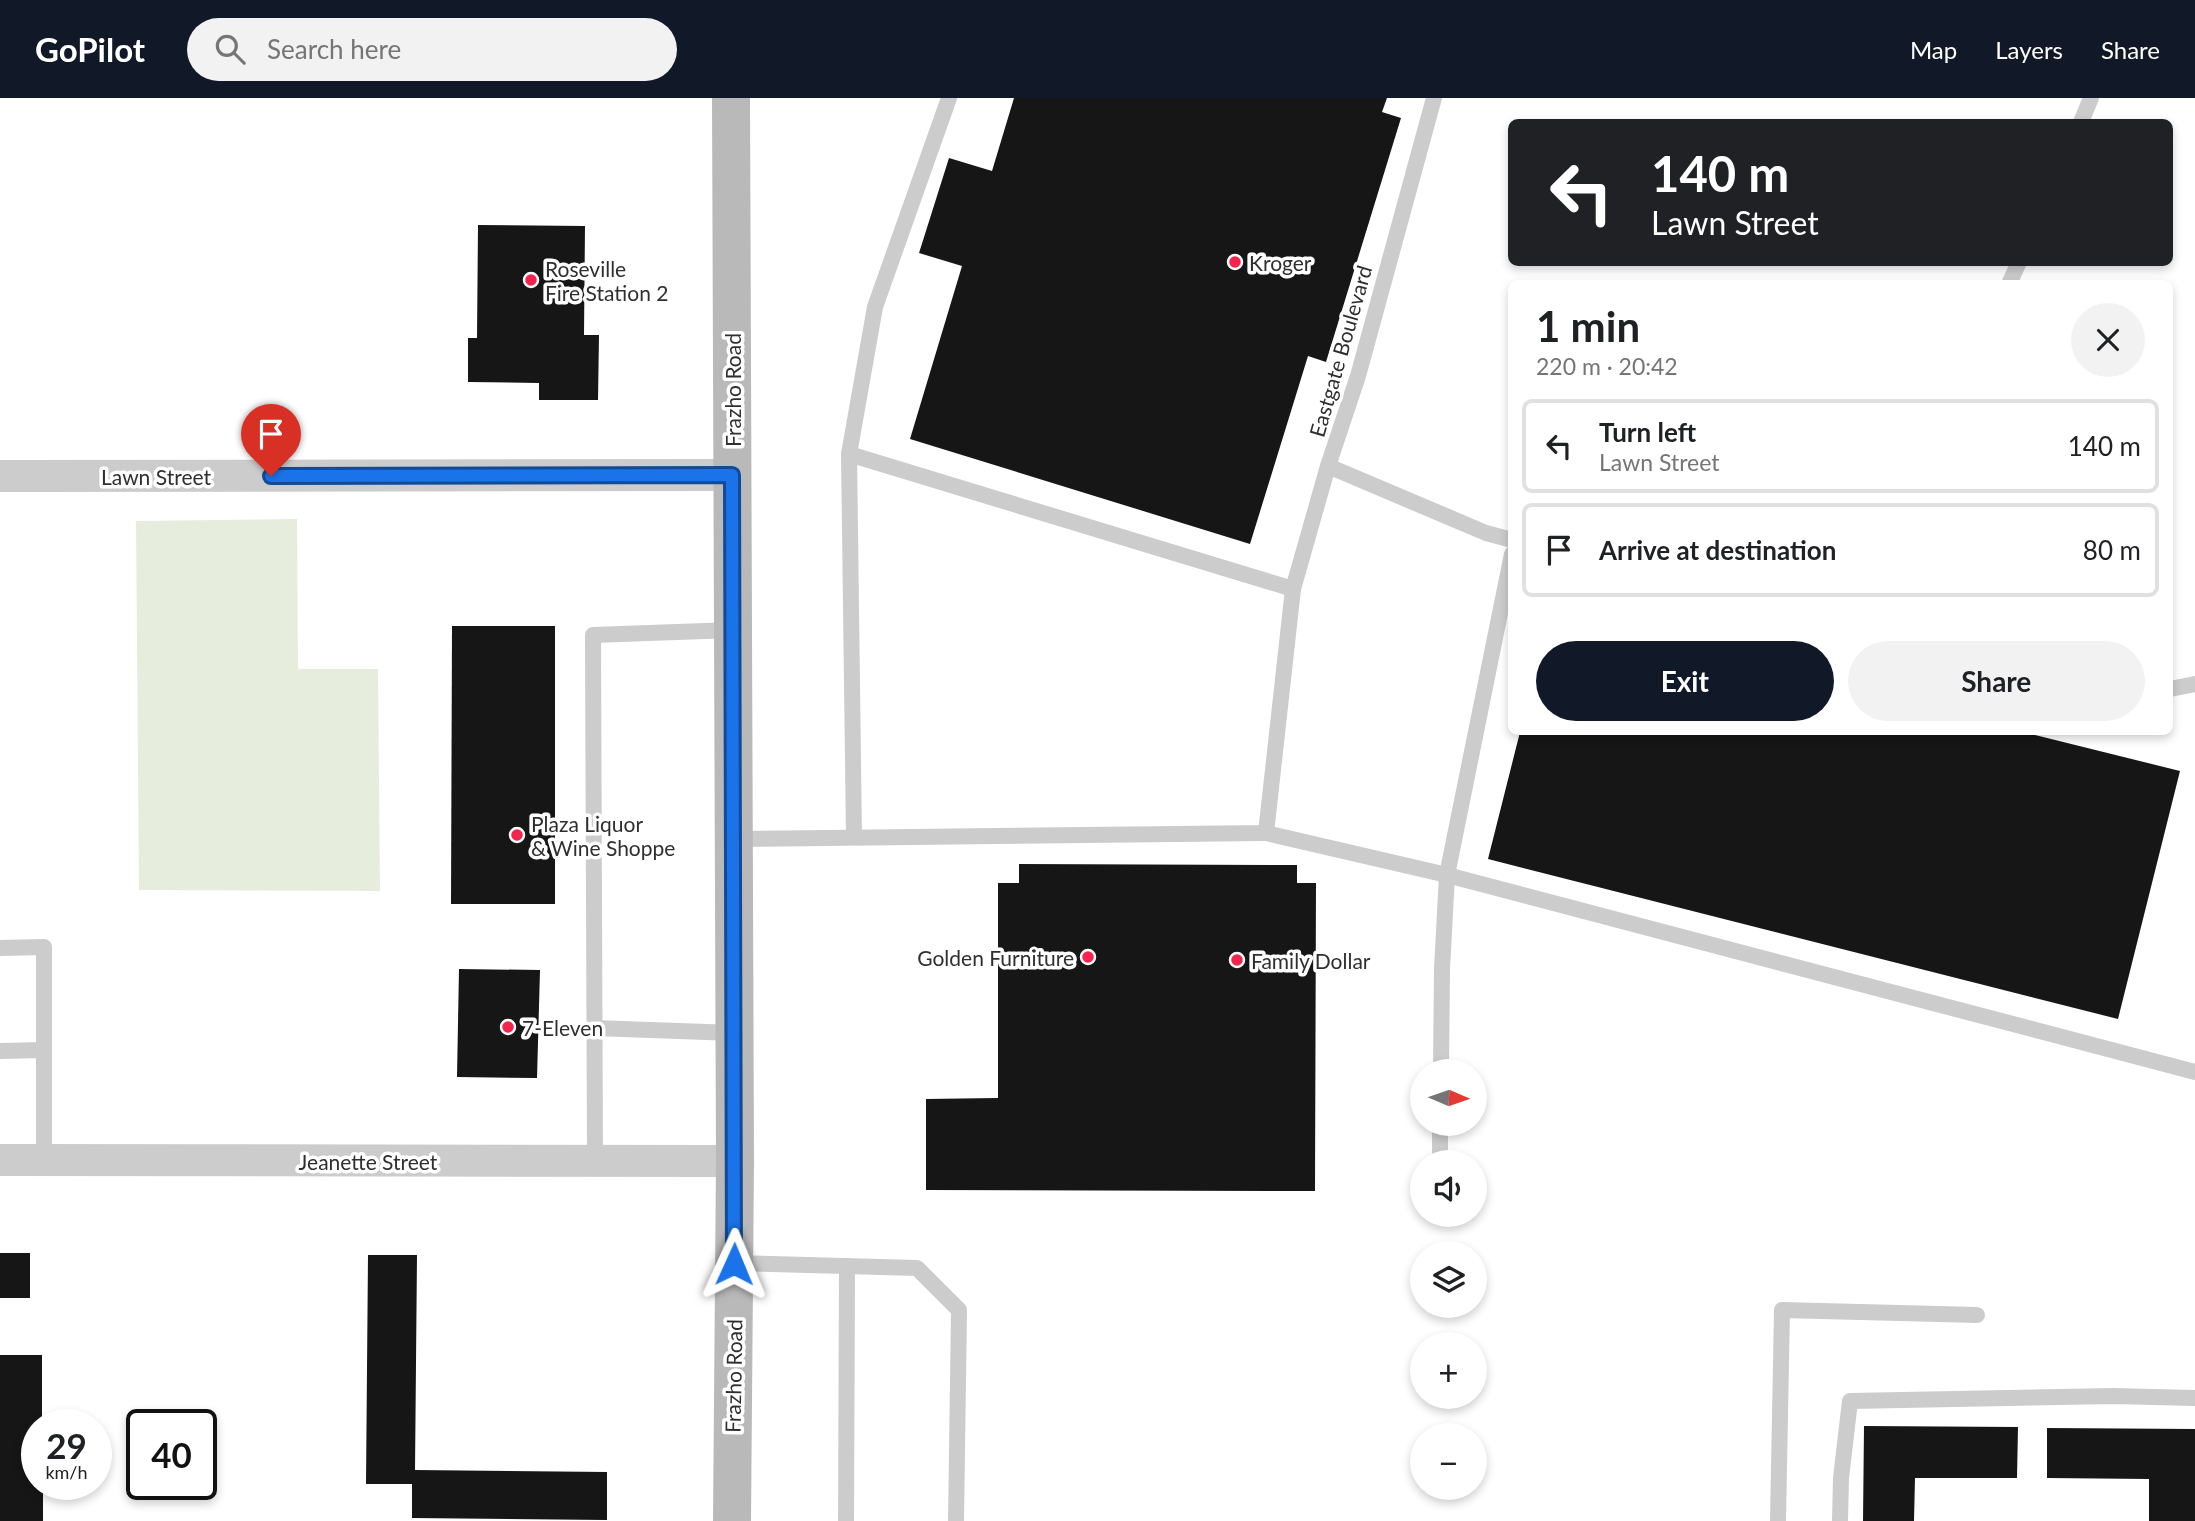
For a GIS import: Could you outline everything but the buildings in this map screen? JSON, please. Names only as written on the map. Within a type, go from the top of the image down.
[{"type":"street","name":"Frazho Road","points":[[731,98],[735,1033],[732,1521]]},
{"type":"street","name":"Lawn Street","points":[[0,476],[732,475]]},
{"type":"street","name":"Jeanette Street","points":[[0,1160],[735,1161]]},
{"type":"lane","points":[[854,837],[849,454],[875,307],[948,98]]},
{"type":"lane","name":"Eastgate Boulevard","points":[[1434,98],[1358,376],[1328,466],[1486,533],[1508,539]]},
{"type":"lane","points":[[2082,119],[2091,98]]},
{"type":"lane","points":[[849,454],[1293,589]]},
{"type":"lane","points":[[1266,832],[1293,589],[1328,466]]},
{"type":"lane","points":[[1441,1059],[1447,875],[1508,574]]},
{"type":"lane","points":[[595,1160],[593,635],[733,630]]},
{"type":"lane","points":[[2173,688],[2195,684]]},
{"type":"lane","points":[[734,839],[1266,832],[1447,875],[2195,1072]]},
{"type":"lane","points":[[0,948],[44,947],[44,1160]]},
{"type":"lane","points":[[594,1028],[735,1033]]},
{"type":"lane","points":[[0,1051],[44,1050]]},
{"type":"lane","points":[[734,1264],[917,1268],[959,1310],[956,1521]]},
{"type":"lane","points":[[846,1521],[848,1266]]},
{"type":"lane","points":[[1778,1521],[1782,1310],[1977,1315]]},
{"type":"lane","points":[[1840,1521],[1850,1401],[2113,1396],[2195,1398]]},
{"type":"green space","points":[[297,519],[298,669],[378,669],[380,891],[139,890],[136,521]]},
{"type":"place","name":"Kroger","points":[[1235,262]]},
{"type":"place","name":"Roseville Fire Station 2","points":[[531,280]]},
{"type":"place","name":"Plaza Liquor & Wine Shoppe","points":[[517,835]]},
{"type":"place","name":"Golden Furniture","points":[[1088,957]]},
{"type":"place","name":"Family Dollar","points":[[1237,960]]},
{"type":"place","name":"7-Eleven","points":[[508,1027]]},
{"type":"route","points":[[271,476],[732,475],[734,1264]]}]
